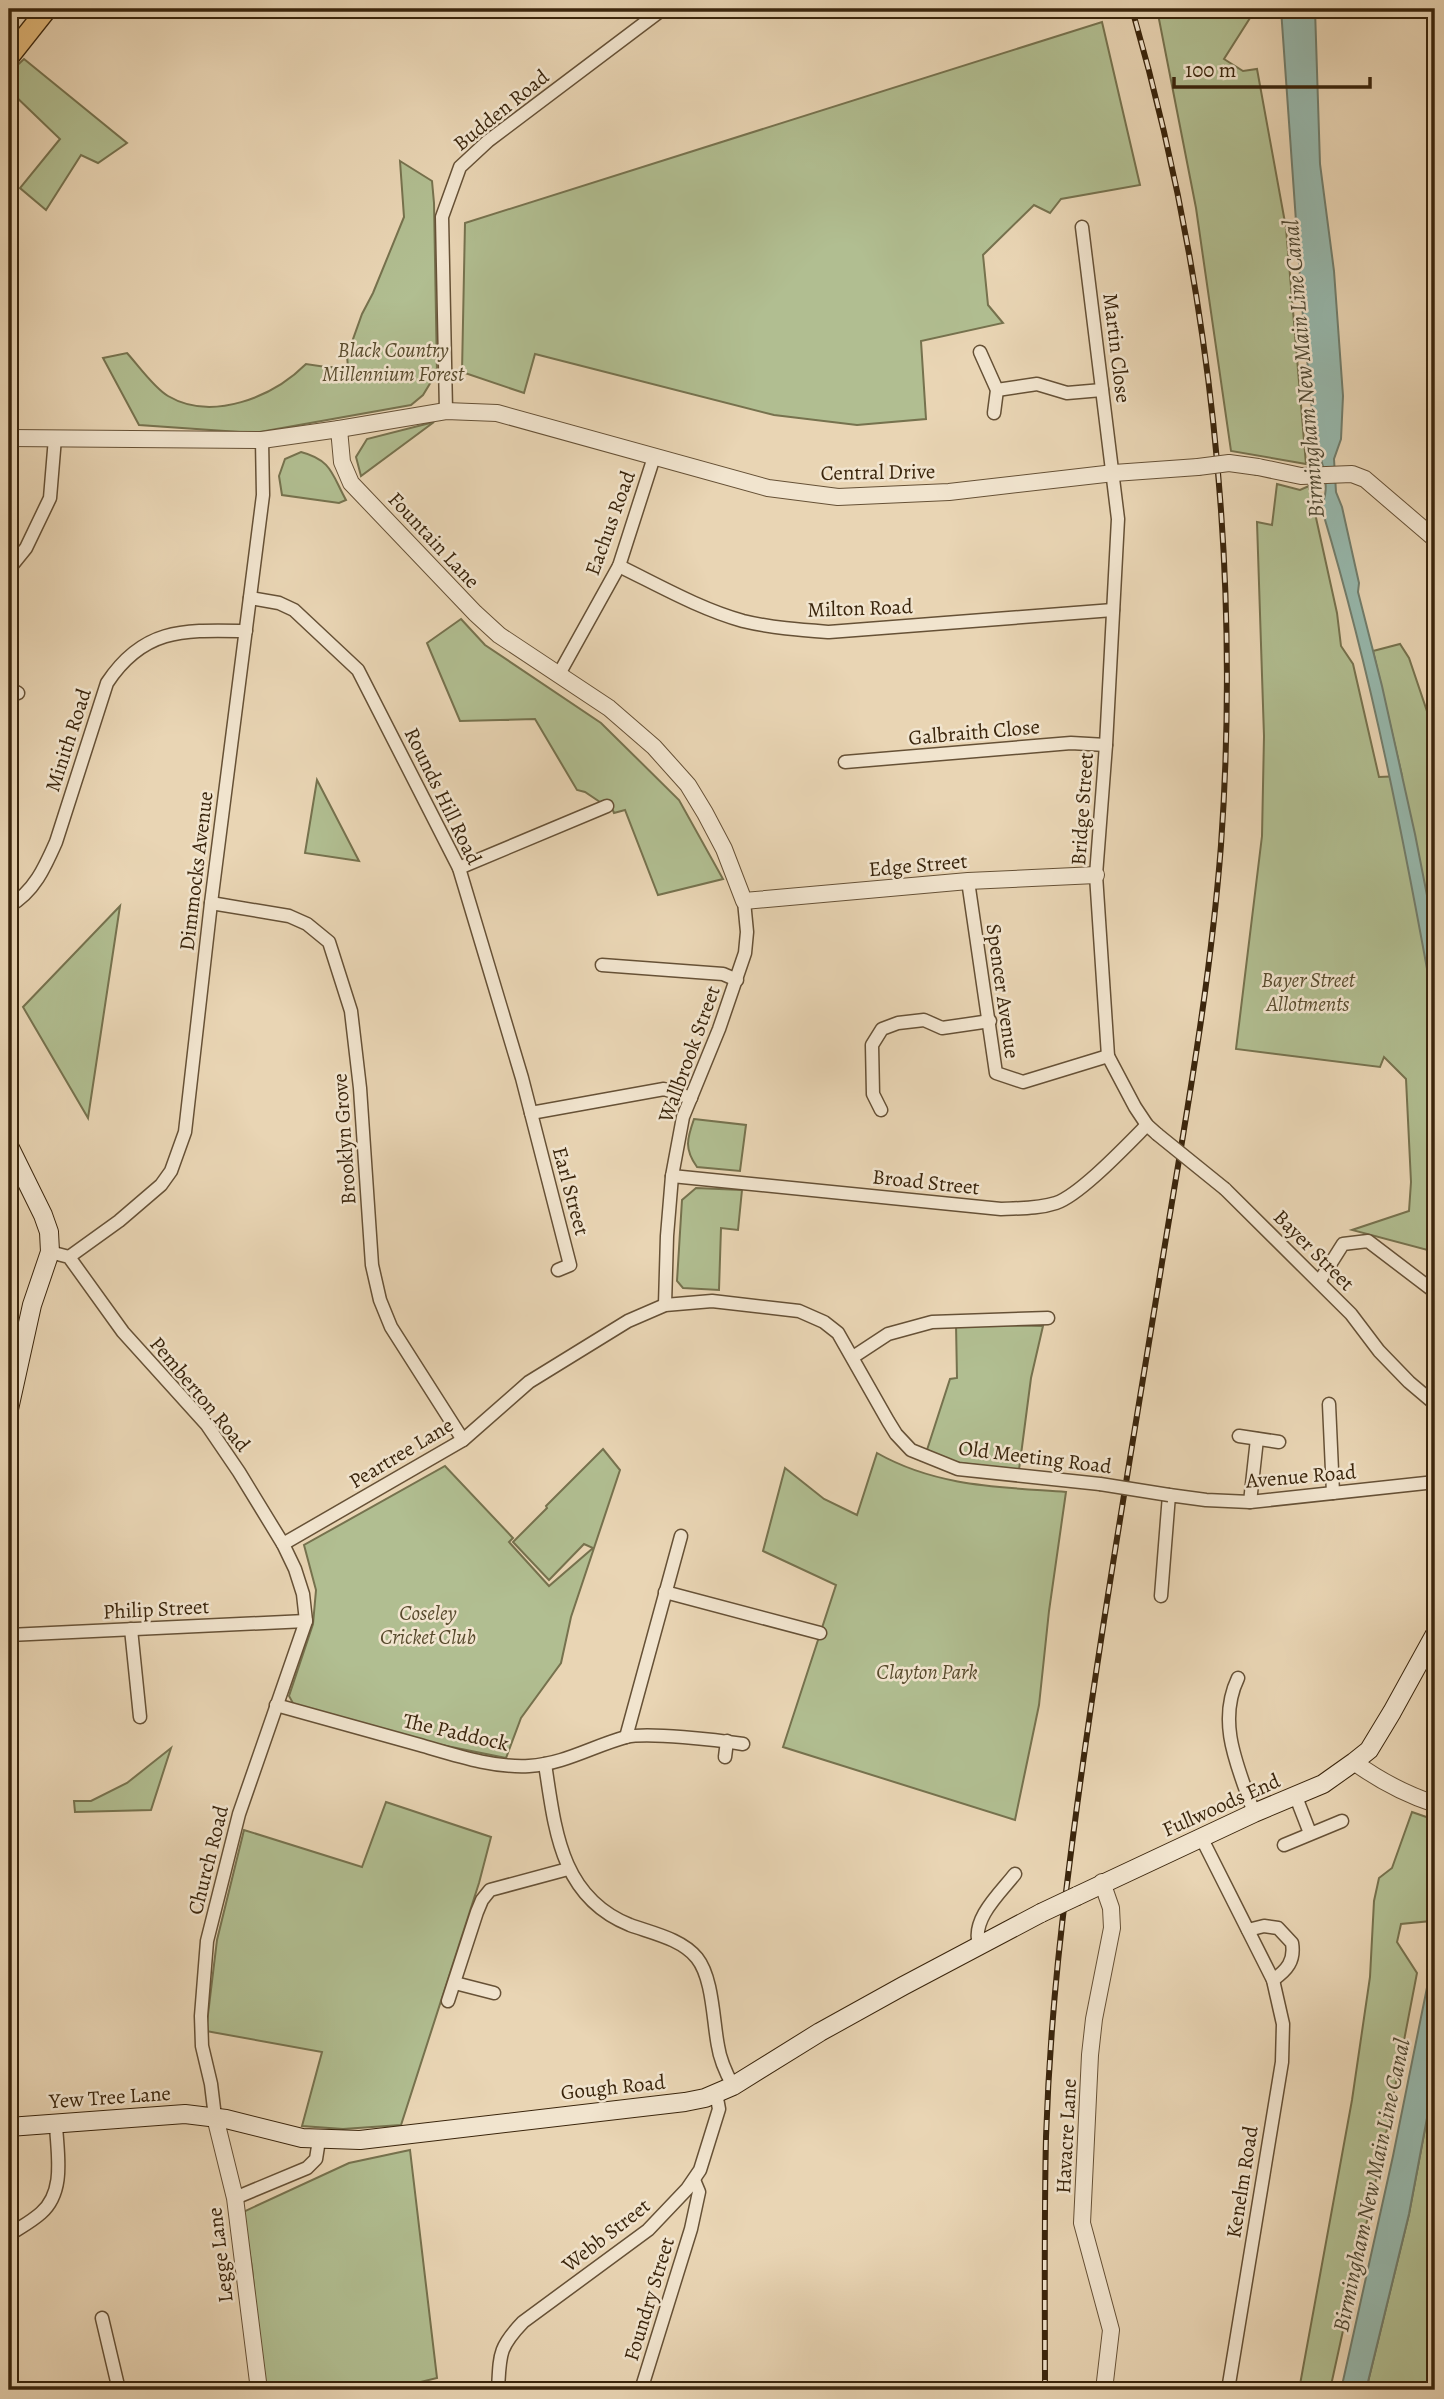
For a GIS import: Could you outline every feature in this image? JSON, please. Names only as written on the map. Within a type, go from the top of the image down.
[{"type":"main road","points":[[9,57],[47,9]]},
{"type":"main road","points":[[9,1146],[14,1166],[46,1223],[50,1252],[32,1305],[9,1409]]},
{"type":"main road","name":"Fullwoods End","points":[[1102,1882],[1254,1813],[1296,1797],[1323,1784],[1354,1762],[1369,1749],[1435,1634]]},
{"type":"main road","name":"Gough Road","points":[[215,2117],[288,2136],[319,2140],[387,2138],[685,2102],[716,2094],[820,2032],[979,1944],[1102,1882]]},
{"type":"main road","name":"Yew Tree Lane","points":[[9,2127],[185,2114],[215,2117]]},
{"type":"street","name":"Budden Road","points":[[446,411],[442,217],[460,167],[488,141],[663,9]]},
{"type":"street","name":"Martin Close","points":[[1082,228],[1114,473]]},
{"type":"street","points":[[980,352],[997,390],[994,413]]},
{"type":"street","points":[[997,390],[1037,384],[1066,393],[1102,390]]},
{"type":"street","name":"Central Drive","points":[[339,429],[446,411],[497,413],[768,488],[838,497],[949,492],[1114,473],[1228,464],[1301,476],[1352,474],[1365,479],[1435,539]]},
{"type":"street","points":[[9,438],[262,440],[339,429]]},
{"type":"street","name":"Fountain Lane","points":[[339,429],[342,461],[351,482],[475,613],[499,635],[609,708],[654,747],[688,785],[724,849],[744,901]]},
{"type":"street","points":[[9,569],[26,548],[50,498],[55,438]]},
{"type":"street","name":"Dimmocks Avenue","points":[[69,1257],[144,1201],[161,1185],[171,1171],[185,1132],[263,495],[262,440]]},
{"type":"street","name":"Eachus Road","points":[[559,674],[619,566],[654,457]]},
{"type":"street","name":"Bridge Street","points":[[1114,473],[1118,519],[1096,875],[1108,1056],[1135,1107],[1152,1129]]},
{"type":"street","name":"Milton Road","points":[[619,566],[701,606],[743,620],[786,629],[829,632],[1113,610]]},
{"type":"street","name":"Rounds Hill Road","points":[[250,598],[279,603],[294,610],[358,670],[459,868],[531,1113]]},
{"type":"street","name":"Minith Road","points":[[9,906],[31,888],[45,867],[56,842],[107,683],[123,661],[143,645],[170,634],[192,631],[246,631]]},
{"type":"street","name":"Galbraith Close","points":[[845,762],[1071,743],[1106,745]]},
{"type":"street","points":[[459,868],[583,808],[607,806]]},
{"type":"street","name":"Edge Street","points":[[744,901],[968,881],[1096,875]]},
{"type":"street","name":"Spencer Avenue","points":[[968,881],[996,1073],[1023,1082],[1108,1056]]},
{"type":"street","name":"Wallbrook Street","points":[[665,1305],[672,1176],[683,1117],[745,953],[747,932],[744,901]]},
{"type":"street","name":"Brooklyn Grove","points":[[211,903],[289,916],[318,931],[330,942],[351,1011],[360,1088],[372,1265],[380,1300],[391,1326],[463,1440]]},
{"type":"street","points":[[602,965],[723,974],[737,980]]},
{"type":"street","points":[[881,1110],[873,1094],[872,1045],[882,1029],[898,1023],[924,1020],[942,1028],[990,1021]]},
{"type":"street","points":[[531,1113],[664,1089],[691,1098]]},
{"type":"street","name":"Earl Street","points":[[531,1113],[570,1265],[558,1270]]},
{"type":"street","name":"Broad Street","points":[[672,1176],[1001,1209],[1030,1208],[1065,1199],[1152,1129]]},
{"type":"street","name":"Bayer Street","points":[[1152,1129],[1225,1189],[1351,1314],[1379,1351],[1409,1382],[1435,1404]]},
{"type":"street","points":[[1319,1282],[1343,1244],[1368,1241],[1435,1292]]},
{"type":"street","points":[[50,1252],[69,1257]]},
{"type":"street","name":"Pemberton Road","points":[[69,1257],[123,1332],[207,1425],[239,1472],[283,1544],[295,1569],[303,1594],[306,1620]]},
{"type":"street","name":"Old Meeting Road","points":[[529,1382],[628,1321],[665,1305],[715,1301],[799,1311],[824,1322],[838,1334],[896,1434],[911,1450],[958,1469],[1100,1484],[1169,1495]]},
{"type":"street","points":[[853,1357],[888,1334],[932,1322],[1048,1318]]},
{"type":"street","name":"Peartree Lane","points":[[283,1544],[463,1440],[529,1382]]},
{"type":"street","points":[[1329,1404],[1333,1493]]},
{"type":"street","points":[[1239,1436],[1279,1441]]},
{"type":"street","points":[[1250,1502],[1257,1439]]},
{"type":"street","name":"Avenue Road","points":[[1169,1495],[1250,1502],[1435,1482]]},
{"type":"street","points":[[1161,1596],[1169,1495]]},
{"type":"street","points":[[626,1737],[681,1536]]},
{"type":"street","points":[[665,1592],[820,1633]]},
{"type":"street","name":"Philip Street","points":[[9,1635],[306,1620]]},
{"type":"street","name":"Church Road","points":[[215,2117],[202,2046],[201,2016],[208,1941],[239,1814],[306,1620]]},
{"type":"street","points":[[125,1706],[140,1711],[131,1629]]},
{"type":"street","points":[[1238,1678],[1228,1716],[1229,1740],[1254,1813]]},
{"type":"street","name":"The Paddock","points":[[276,1705],[469,1759],[503,1765],[545,1765],[626,1737],[743,1744]]},
{"type":"street","points":[[725,1757],[727,1741]]},
{"type":"street","points":[[1354,1762],[1377,1779],[1435,1804]]},
{"type":"street","points":[[545,1765],[556,1833],[568,1869],[596,1905],[609,1914],[679,1944],[696,1957],[707,1978],[718,2047],[733,2086]]},
{"type":"street","points":[[1296,1797],[1310,1833]]},
{"type":"street","points":[[1284,1845],[1342,1821]]},
{"type":"street","name":"Kenelm Road","points":[[1201,1838],[1273,1980],[1283,2024],[1282,2063],[1228,2390]]},
{"type":"street","points":[[448,2001],[477,1912],[490,1891],[568,1869]]},
{"type":"street","points":[[979,1944],[977,1936],[982,1918],[1016,1874]]},
{"type":"street","name":"Havacre Lane","points":[[1102,1882],[1111,1908],[1112,1928],[1094,2019],[1090,2055],[1082,2223],[1111,2330],[1104,2390]]},
{"type":"street","points":[[1248,1930],[1264,1926],[1278,1928],[1292,1943],[1289,1967],[1273,1980]]},
{"type":"street","points":[[455,1983],[495,1993]]},
{"type":"street","name":"Webb Street","points":[[498,2390],[500,2355],[506,2340],[523,2322],[648,2230],[694,2180],[719,2109],[716,2094]]},
{"type":"street","name":"Legge Lane","points":[[215,2117],[235,2198],[259,2390]]},
{"type":"street","points":[[9,2235],[41,2213],[54,2197],[58,2179],[56,2124]]},
{"type":"street","points":[[235,2198],[307,2168],[316,2159],[319,2140]]},
{"type":"street","name":"Foundry Street","points":[[641,2390],[691,2229],[699,2192],[694,2180]]},
{"type":"street","points":[[108,2325],[118,2390]]},
{"type":"green space","points":[[1157,9],[1249,9],[1250,18],[1224,59],[1243,71],[1257,69],[1286,228],[1306,464],[1231,451],[1196,208]]},
{"type":"green space","points":[[1102,22],[1140,185],[1061,199],[1050,213],[1034,205],[983,255],[988,305],[1003,323],[921,341],[926,419],[857,425],[774,415],[535,354],[524,393],[462,372],[465,223]]},
{"type":"green space","points":[[24,59],[127,143],[98,163],[81,155],[46,210],[20,188],[60,139],[9,90],[9,73]]},
{"type":"green space","name":"Black Country Millennium Forest","points":[[400,161],[432,181],[437,372],[423,395],[411,405],[254,433],[139,425],[103,358],[127,353],[168,396],[203,407],[241,402],[259,395],[277,387],[306,364],[348,367],[347,356],[362,314],[404,217]]},
{"type":"green space","points":[[434,422],[361,476],[356,457],[367,439]]},
{"type":"green space","points":[[301,452],[325,464],[346,500],[339,503],[282,495],[279,476],[285,459]]},
{"type":"green space","name":"Bayer Street Allotments","points":[[1277,484],[1300,490],[1309,486],[1337,613],[1341,646],[1353,664],[1379,777],[1402,776],[1373,651],[1400,644],[1409,658],[1435,735],[1435,1252],[1352,1230],[1409,1211],[1411,1182],[1406,1079],[1384,1057],[1380,1067],[1236,1049],[1262,836],[1264,736],[1257,522],[1272,525]]},
{"type":"green space","points":[[461,619],[485,645],[601,723],[679,800],[723,879],[658,895],[625,810],[614,813],[609,801],[600,802],[577,790],[535,719],[460,721],[427,643]]},
{"type":"green space","points":[[317,780],[359,861],[305,853]]},
{"type":"green space","points":[[120,906],[88,1118],[23,1007]]},
{"type":"green space","points":[[694,1119],[746,1125],[740,1171],[697,1167],[690,1155],[688,1144]]},
{"type":"green space","points":[[696,1188],[742,1190],[738,1230],[721,1228],[719,1290],[683,1288],[677,1281],[682,1200]]},
{"type":"green space","points":[[956,1324],[1043,1326],[1031,1378],[1019,1470],[960,1463],[926,1453],[950,1379],[957,1378]]},
{"type":"green space","name":"Coseley Cricket Club","points":[[603,1449],[620,1470],[571,1617],[561,1663],[521,1718],[506,1758],[402,1737],[294,1705],[289,1696],[313,1624],[316,1590],[304,1545],[445,1466],[513,1538],[509,1542],[549,1586],[593,1548],[584,1544],[549,1580],[513,1542]]},
{"type":"green space","name":"Clayton Park","points":[[877,1453],[923,1473],[946,1479],[1066,1492],[1039,1705],[1015,1820],[783,1747],[836,1585],[763,1551],[785,1468],[824,1499],[857,1515]]},
{"type":"green space","points":[[171,1748],[151,1810],[75,1812],[74,1801],[91,1801],[127,1783]]},
{"type":"green space","points":[[386,1802],[491,1837],[479,1883],[401,2125],[343,2129],[302,2126],[322,2052],[206,2031],[217,1940],[244,1830],[362,1867]]},
{"type":"green space","points":[[1412,1812],[1435,1820],[1435,1904],[1431,1921],[1401,1924],[1397,1942],[1417,1973],[1386,2134],[1330,2390],[1299,2390],[1352,2100],[1370,1977],[1374,1901],[1379,1878],[1392,1868]]},
{"type":"green space","points":[[1435,2090],[1435,2390],[1366,2390],[1409,2214]]},
{"type":"green space","points":[[410,2150],[437,2378],[388,2390],[264,2390],[252,2268],[243,2212],[349,2163]]},
{"type":"water","points":[[1281,9],[1315,9],[1320,164],[1334,271],[1343,396],[1341,439],[1334,459],[1336,492],[1342,507],[1359,583],[1358,592],[1415,834],[1435,936],[1435,1013],[1386,761],[1357,636],[1323,513],[1326,482],[1315,442],[1302,306]]},
{"type":"water","points":[[1435,1948],[1435,2090],[1409,2214],[1366,2390],[1341,2390],[1393,2156]]},
{"type":"railway","points":[[1045,2390],[1046,2137],[1060,1947],[1099,1655],[1203,1007],[1221,845],[1226,739],[1222,528],[1200,318],[1182,214],[1132,9]]},
{"type":"water label","name":"Birmingham New Main Line Canal","points":[[1303,369]]},
{"type":"water label","name":"Birmingham New Main Line Canal","points":[[1371,2185]]}]
